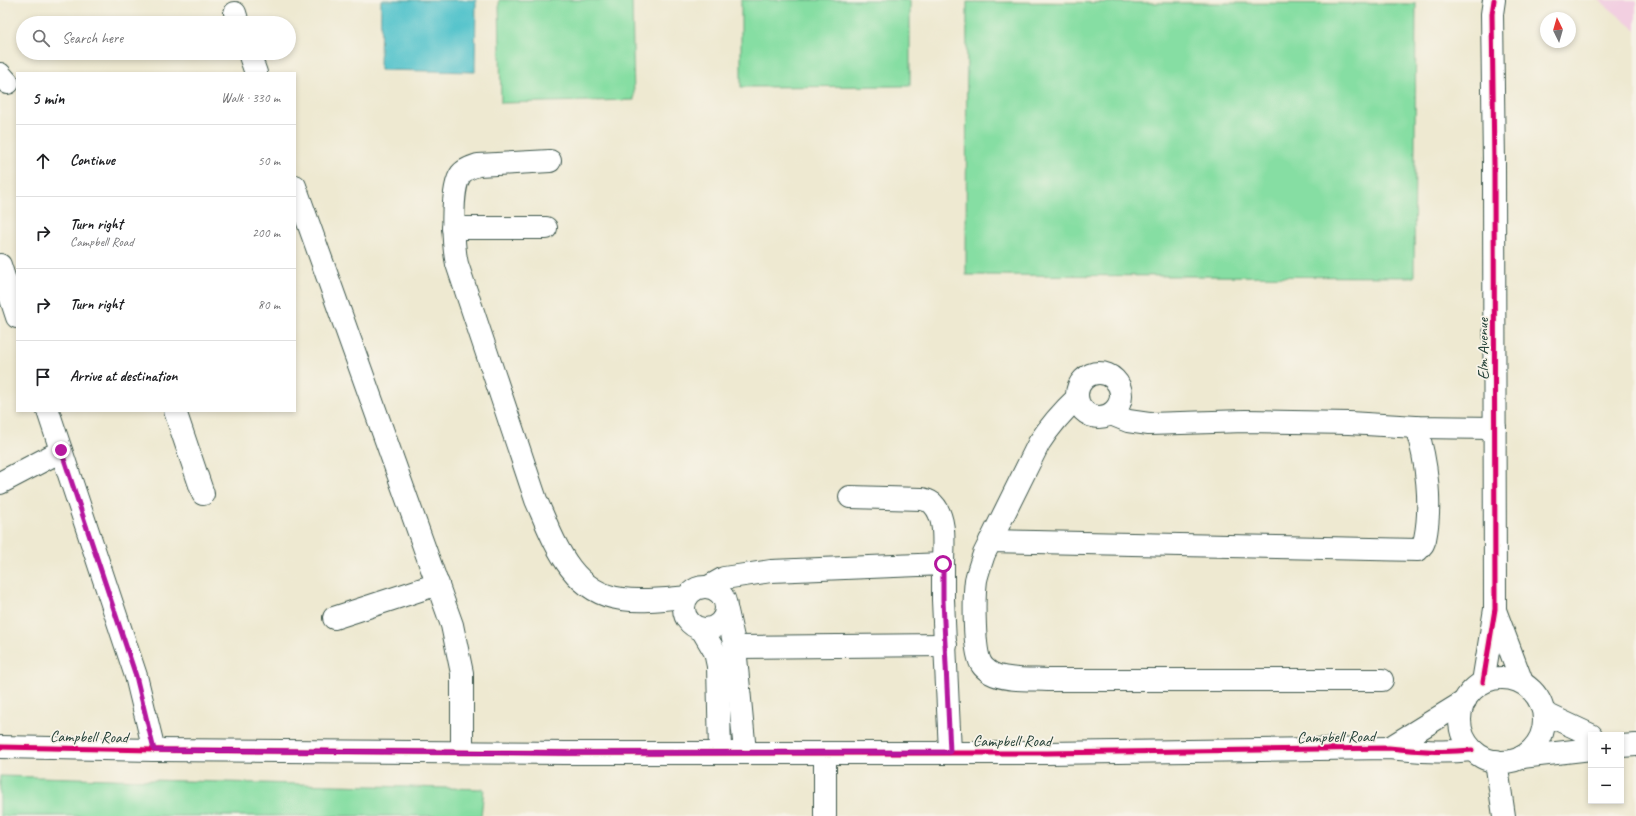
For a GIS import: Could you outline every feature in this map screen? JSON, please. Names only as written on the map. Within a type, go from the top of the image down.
[{"type":"street","name":"Elm Avenue","points":[[1483,682],[1495,609],[1492,5]]},
{"type":"street","points":[[251,60],[256,72]]},
{"type":"street","points":[[550,161],[478,165],[467,169],[461,174],[456,189],[453,228],[454,250],[457,264],[536,500],[564,559],[576,575],[588,587],[616,598],[638,600],[687,597]]},
{"type":"street","points":[[296,192],[303,233],[452,624],[462,673],[462,752]]},
{"type":"street","points":[[453,228],[546,228]]},
{"type":"street","points":[[0,265],[16,314]]},
{"type":"street","points":[[1111,414],[1117,408],[1120,400],[1121,392],[1118,383],[1112,377],[1104,373],[1095,373],[1087,376],[1081,382],[1077,390],[1077,398],[1080,406],[1086,413],[1094,416],[1111,414],[1128,420],[1149,424],[1252,422],[1349,423],[1416,427],[1495,428]]},
{"type":"street","points":[[1077,398],[1054,422],[1039,443],[984,554],[976,581],[975,601],[977,651],[981,665],[991,673],[1001,677],[1048,680],[1382,680]]},
{"type":"street","points":[[48,412],[136,676],[154,750]]},
{"type":"street","points":[[175,412],[203,494]]},
{"type":"street","points":[[990,541],[1418,550],[1425,539],[1427,506],[1425,464],[1416,427]]},
{"type":"street","points":[[0,482],[61,450]]},
{"type":"street","points":[[850,497],[922,499],[932,502],[940,513],[942,523],[943,600],[950,752]]},
{"type":"street","points":[[708,587],[724,578],[770,571],[943,564]]},
{"type":"street","points":[[334,618],[438,584]]},
{"type":"street","points":[[720,752],[718,666],[715,652],[685,614],[684,606],[687,597],[692,591],[700,587],[716,589],[722,595],[726,603],[735,647],[745,752]]},
{"type":"street","points":[[638,600],[695,625],[711,629],[718,626],[724,619],[727,611]]},
{"type":"street","name":"Elm Avenue","points":[[1495,609],[1522,682]]},
{"type":"street","points":[[735,647],[946,645]]},
{"type":"street","points":[[1496,678],[1509,678],[1522,682],[1533,690],[1540,701],[1544,713],[1544,727],[1540,739],[1532,750],[1522,757],[1509,762],[1496,761],[1483,757],[1472,750],[1465,739],[1461,726],[1461,713],[1465,701],[1473,690],[1483,682],[1496,678]]},
{"type":"street","name":"Campbell Road","points":[[1389,748],[1465,701]]},
{"type":"street","points":[[1544,713],[1588,735]]},
{"type":"street","points":[[1624,746],[1636,745]]},
{"type":"street","name":"Campbell Road","points":[[0,747],[154,750],[825,753],[1047,753],[1389,748],[1444,753],[1472,750]]},
{"type":"street","points":[[1522,757],[1588,749]]},
{"type":"street","points":[[825,753],[825,816]]},
{"type":"street","points":[[1496,761],[1504,816]]},
{"type":"shaded area","points":[[1599,0],[1636,0],[1636,30]]},
{"type":"green space","points":[[499,0],[632,0],[634,100],[501,103]]},
{"type":"green space","points":[[741,0],[910,0],[910,86],[741,87]]},
{"type":"green space","points":[[967,2],[1416,4],[1414,277],[966,275]]},
{"type":"green space","points":[[0,776],[484,789],[481,816],[0,816]]},
{"type":"water","points":[[381,0],[476,0],[475,72],[380,70]]},
{"type":"cycle path","points":[[1483,682],[1495,609],[1494,164],[1492,14],[1494,0]]},
{"type":"cycle path","points":[[0,747],[154,750],[566,753],[1047,753],[1389,748],[1430,751],[1472,750]]},
{"type":"route","points":[[61,450],[136,676],[154,750],[566,753],[950,752],[943,600],[943,564]]}]
